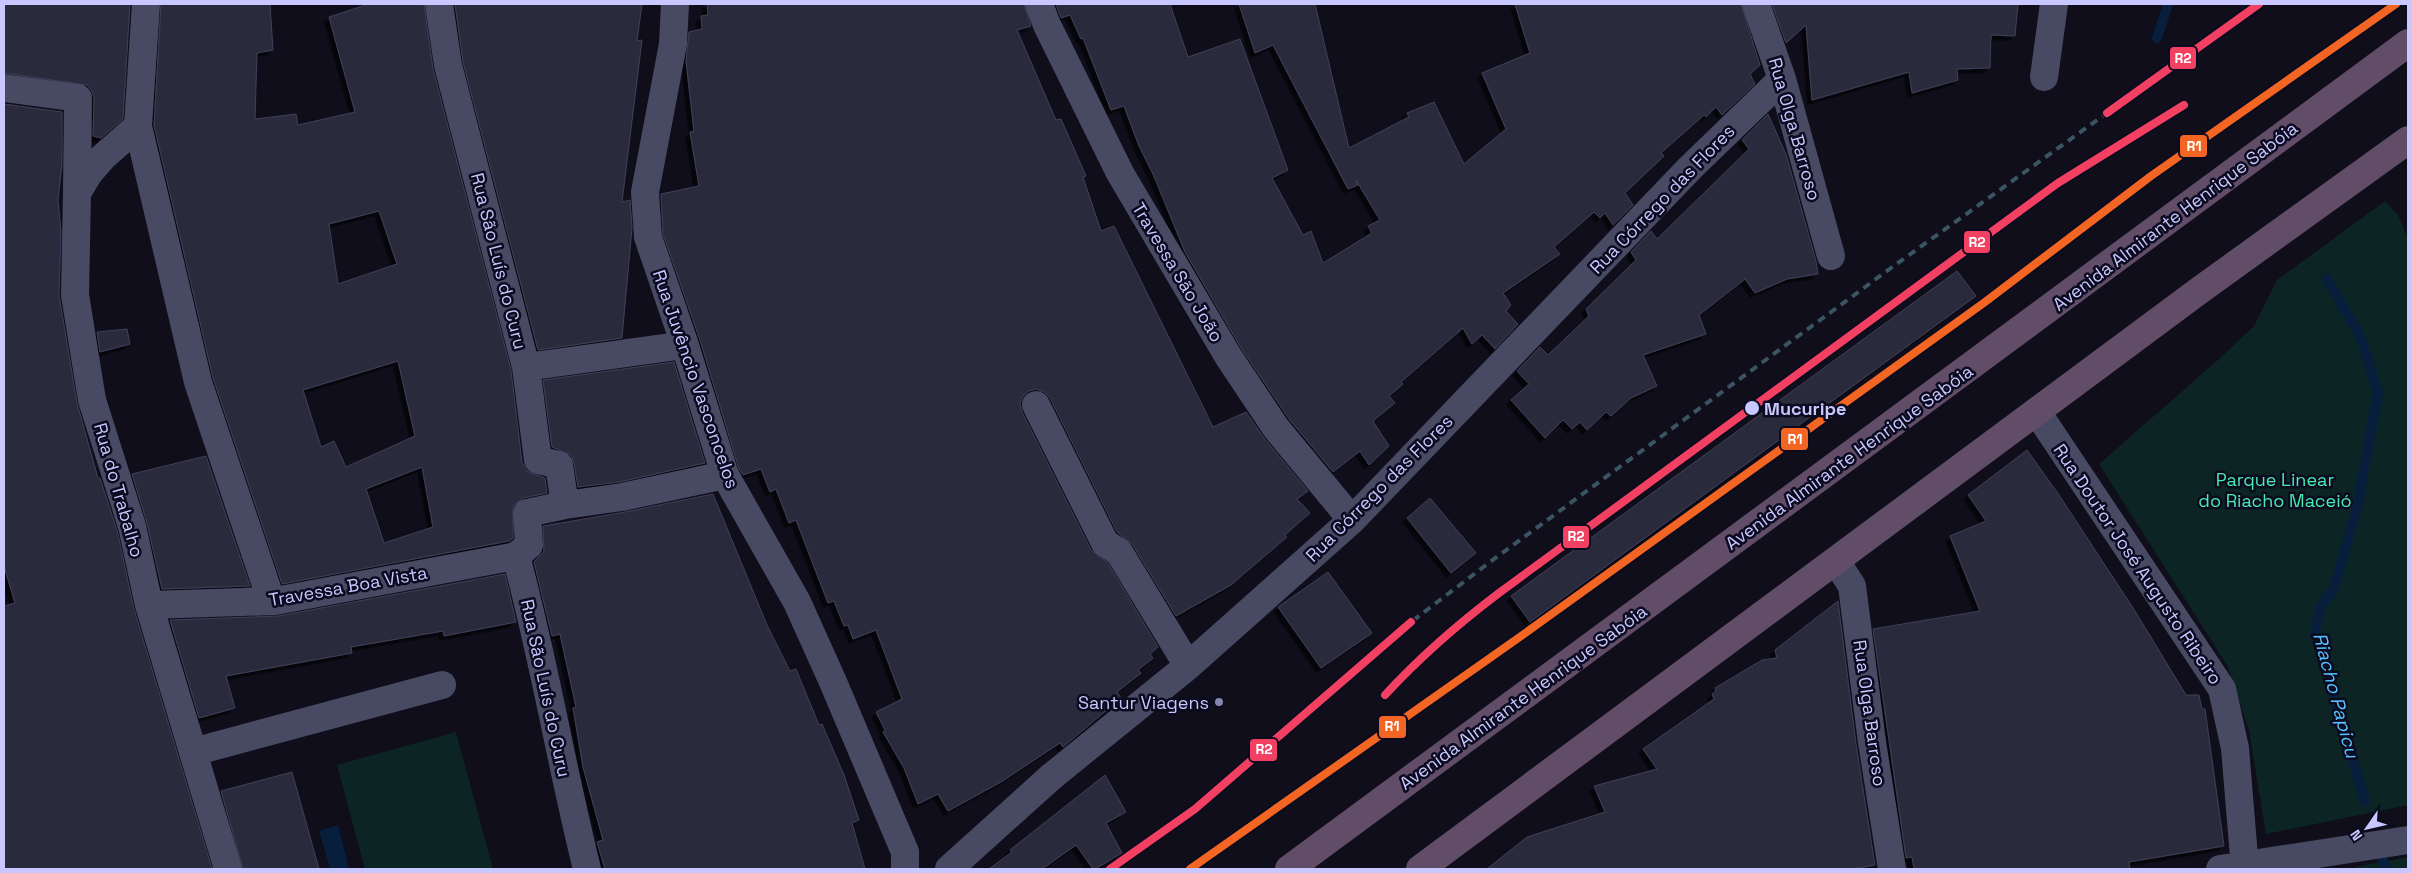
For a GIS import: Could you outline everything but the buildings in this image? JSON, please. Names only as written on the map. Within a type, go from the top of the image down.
[{"type":"highway","name":"Avenida Almirante Henrique Sabóia","points":[[1289,869],[2408,43]]},
{"type":"highway","points":[[1420,869],[2200,290],[2408,140]]},
{"type":"street","points":[[146,4],[138,126],[198,382],[272,600]]},
{"type":"street","name":"Rua São Luís do Curu","points":[[439,4],[448,65],[526,367],[538,460],[559,465],[565,505]]},
{"type":"street","name":"Rua Juvêncio Vasconcelos","points":[[675,4],[673,44],[645,192],[648,236],[725,476],[797,602],[834,682],[905,852],[905,869]]},
{"type":"street","name":"Travessa São João","points":[[1039,4],[1047,25],[1120,173],[1175,269],[1228,356],[1276,428],[1352,520]]},
{"type":"street","name":"Rua Olga Barroso","points":[[1756,4],[1782,79],[1831,256]]},
{"type":"street","points":[[2044,77],[2054,4]]},
{"type":"street","name":"Rua Córrego das Flores","points":[[949,869],[1051,777],[1188,666],[1352,520],[1690,168],[1782,79]]},
{"type":"street","name":"Rua do Trabalho","points":[[4,88],[78,98],[75,295],[92,400],[132,526],[149,605],[228,869]]},
{"type":"street","points":[[76,193],[89,173],[103,157],[138,126]]},
{"type":"street","points":[[526,367],[684,345]]},
{"type":"street","points":[[1036,405],[1106,543],[1119,552],[1188,666]]},
{"type":"street","name":"Rua Doutor José Augusto Ribeiro","points":[[2037,412],[2222,689],[2235,748],[2236,868]]},
{"type":"street","points":[[516,556],[529,545],[527,513],[565,505],[622,497],[725,476]]},
{"type":"street","name":"Rua São Luís do Curu","points":[[516,556],[536,631],[571,805],[587,869]]},
{"type":"street","name":"Travessa Boa Vista","points":[[149,605],[272,600],[516,556]]},
{"type":"street","name":"Rua Olga Barroso","points":[[1836,561],[1852,586],[1872,742],[1892,869]]},
{"type":"street","points":[[193,752],[442,685]]},
{"type":"street","points":[[2236,868],[2408,840]]},
{"type":"green space","name":"Parque Linear do Riacho Maceió","points":[[2385,201],[2398,215],[2408,239],[2408,805],[2266,834],[2249,730],[2227,665],[2099,464],[2254,326],[2277,280]]},
{"type":"green space","points":[[456,732],[493,869],[365,869],[337,765]]},
{"type":"green space","points":[[2408,857],[2408,869],[2356,869],[2356,867]]},
{"type":"water","points":[[338,825],[349,869],[330,869],[319,831]]},
{"type":"waterway","name":"Riacho Papicu","points":[[2157,38],[2168,4]]},
{"type":"waterway","name":"Riacho Papicu","points":[[2327,279],[2360,336],[2378,392],[2357,508],[2334,589],[2320,608],[2315,633],[2365,801]]},
{"type":"waterway","name":"Riacho Papicu","points":[[2382,858],[2386,869]]},
{"type":"railway","points":[[1110,869],[1195,809],[1390,638],[1490,562],[1891,268],[2259,4]]},
{"type":"transit line","name":"R2","points":[[2107,113],[2259,4]]},
{"type":"transit line","name":"R1","points":[[1190,869],[1524,634],[1985,302],[2151,176],[2396,4]]},
{"type":"transit line","name":"R2","points":[[1385,695],[1440,641],[1499,593],[2058,183],[2184,105]]},
{"type":"transit line","name":"R2","points":[[1110,869],[1195,809],[1411,622]]},
{"type":"place","name":"Mucuripe","points":[[1752,408]]},
{"type":"place","name":"Santur Viagens","points":[[1219,702]]}]
